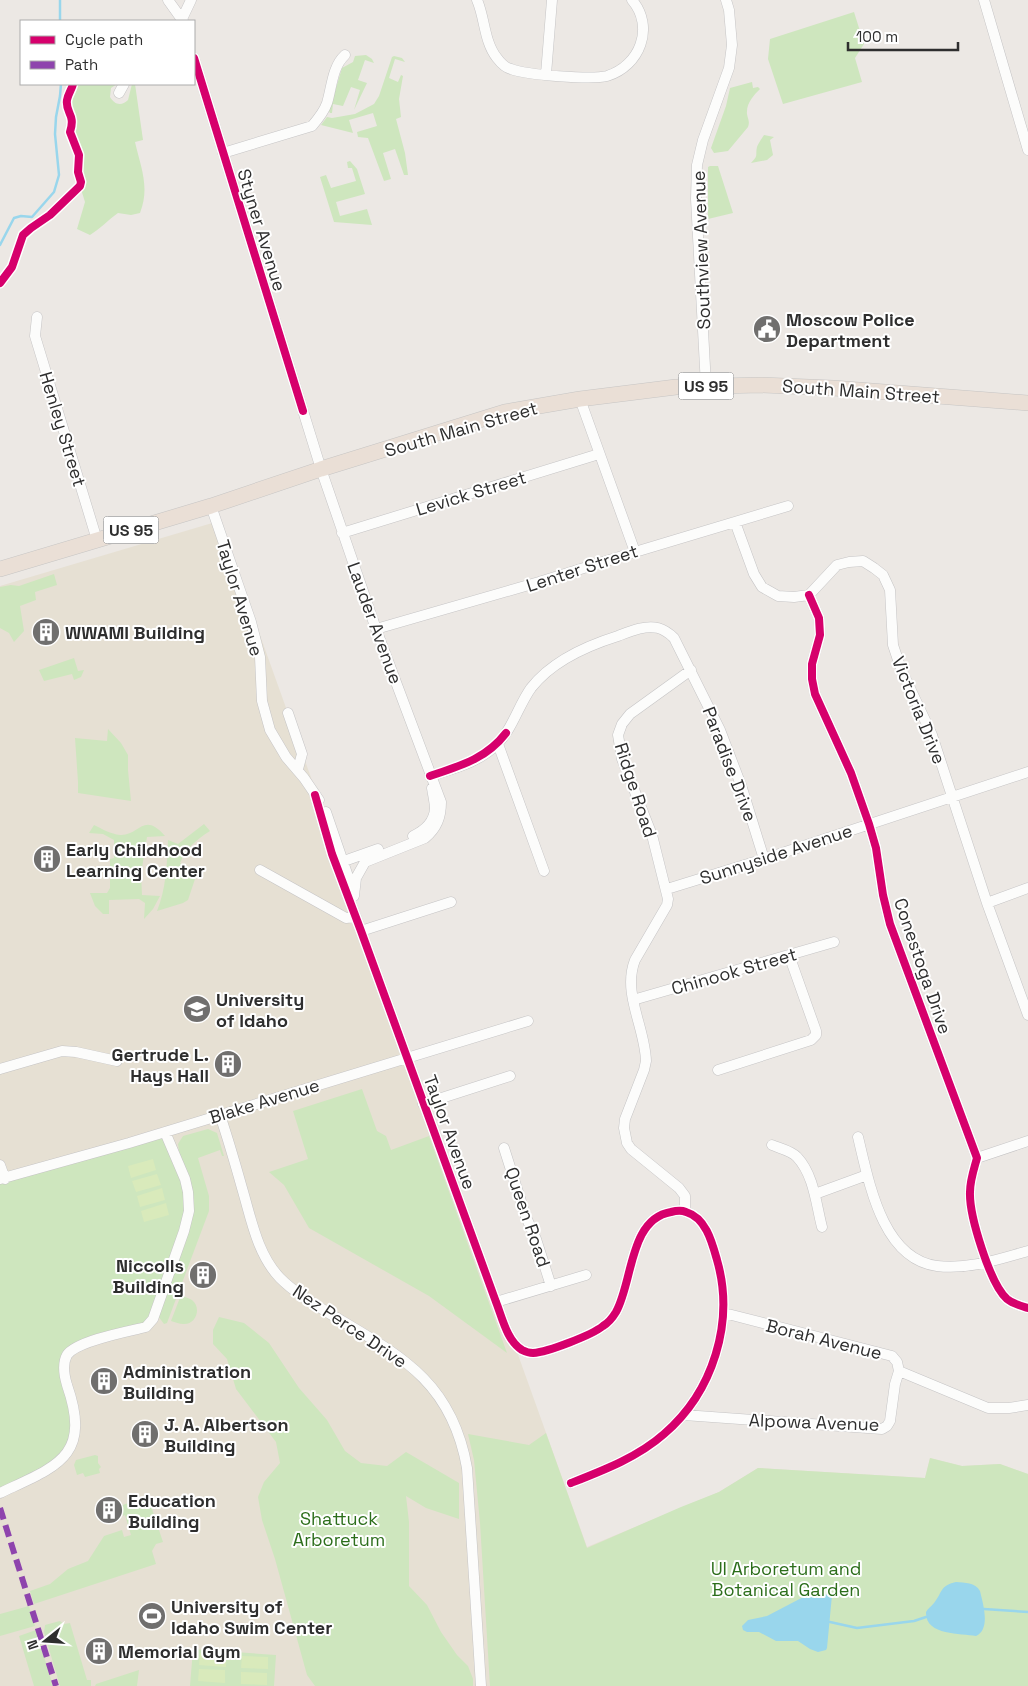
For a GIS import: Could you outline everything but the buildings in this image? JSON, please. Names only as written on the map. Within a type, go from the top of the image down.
[{"type":"highway","name":"South Main Street","points":[[0,569],[211,506],[321,469],[505,412],[582,405],[651,390],[761,385],[833,388],[1028,403]]},
{"type":"street","points":[[182,20],[191,0]]},
{"type":"street","points":[[477,0],[483,16],[489,44],[496,57],[510,69],[546,74],[601,77],[622,69],[633,58],[643,38],[642,19],[632,0]]},
{"type":"street","points":[[546,74],[552,0]]},
{"type":"street","name":"Southview Avenue","points":[[706,386],[696,199],[697,165],[703,140],[729,68],[732,45],[729,10],[726,0]]},
{"type":"street","points":[[984,0],[1028,150]]},
{"type":"street","points":[[171,1],[182,20]]},
{"type":"street","points":[[223,153],[312,126],[322,115],[327,104],[338,62],[345,55]]},
{"type":"street","name":"Styner Avenue","points":[[195,61],[321,469]]},
{"type":"street","name":"Henley Street","points":[[37,317],[34,336],[97,540]]},
{"type":"street","points":[[582,405],[635,552]]},
{"type":"street","name":"Levick Street","points":[[342,533],[599,454]]},
{"type":"street","name":"Lauder Avenue","points":[[321,469],[376,629],[441,802],[441,812],[437,824],[426,838],[365,862],[356,878],[354,896]]},
{"type":"street","name":"Taylor Avenue","points":[[211,506],[251,622],[260,657],[262,702],[270,730],[327,814],[354,896],[356,917]]},
{"type":"street","name":"Lenter Street","points":[[376,629],[539,582],[788,506]]},
{"type":"street","points":[[735,522],[754,574],[762,587],[778,596],[794,597],[809,595]]},
{"type":"street","name":"Victoria Drive","points":[[809,595],[837,565],[863,561],[883,575],[890,590],[893,645],[901,669],[932,735],[987,903],[1028,1015]]},
{"type":"street","name":"Conestoga Drive","points":[[809,595],[819,618],[820,635],[812,664],[815,694],[851,773],[869,824],[876,848],[883,895],[890,924],[977,1158]]},
{"type":"street","points":[[430,776],[468,764],[489,752],[506,733],[519,707],[542,676],[566,659],[601,641],[632,631],[658,628],[674,638],[691,670]]},
{"type":"street","name":"Paradise Drive","points":[[691,670],[720,730],[738,776],[764,859]]},
{"type":"street","name":"Ridge Road","points":[[685,1211],[685,1196],[679,1188],[631,1149],[625,1136],[625,1119],[646,1061],[634,1000],[631,978],[632,968],[667,905],[668,899],[652,835],[620,751],[618,735],[622,724],[630,714],[691,670]]},
{"type":"street","points":[[288,713],[302,754],[298,769]]},
{"type":"street","points":[[498,744],[544,871]]},
{"type":"street","name":"Sunnyside Avenue","points":[[667,889],[1028,772]]},
{"type":"street","name":"Lauder Avenue","points":[[344,861],[421,833],[431,822],[435,809],[430,776]]},
{"type":"street","name":"Taylor Avenue","points":[[315,795],[341,879],[496,1302],[508,1334],[514,1343],[525,1352],[545,1351],[603,1327],[616,1312],[640,1236],[645,1228],[651,1221],[664,1213],[685,1211]]},
{"type":"street","name":"Taylor Avenue","points":[[341,879],[340,873],[344,861]]},
{"type":"street","points":[[260,870],[346,918],[356,917]]},
{"type":"street","points":[[987,903],[1028,888]]},
{"type":"street","points":[[361,931],[451,902]]},
{"type":"street","name":"Chinook Street","points":[[634,1000],[834,942]]},
{"type":"street","points":[[718,1070],[811,1040],[816,1036],[816,1031],[789,955]]},
{"type":"street","name":"Blake Avenue","points":[[2,1179],[165,1132],[528,1021]]},
{"type":"street","points":[[0,1069],[62,1051],[118,1061]]},
{"type":"street","points":[[423,1104],[510,1076]]},
{"type":"street","name":"Nez Perce Drive","points":[[220,1115],[249,1211],[268,1262],[280,1278],[302,1297],[395,1353],[415,1369],[436,1393],[453,1421],[460,1438],[467,1468],[481,1686]]},
{"type":"street","points":[[0,1493],[56,1465],[72,1445],[76,1417],[64,1376],[67,1355],[84,1344],[146,1327],[153,1319],[184,1231],[189,1211],[185,1179],[165,1132]]},
{"type":"street","points":[[858,1137],[867,1175],[888,1231],[900,1248],[912,1257],[926,1264],[953,1267],[987,1262],[1028,1251]]},
{"type":"street","points":[[1028,1141],[977,1158],[970,1192],[971,1208],[987,1262],[998,1288],[1008,1300],[1028,1308]]},
{"type":"street","points":[[772,1145],[796,1155],[816,1194],[822,1227]]},
{"type":"street","name":"Queen Road","points":[[504,1148],[551,1286]]},
{"type":"street","points":[[0,1165],[2,1179]]},
{"type":"street","points":[[816,1194],[867,1175]]},
{"type":"street","points":[[571,1483],[634,1455],[663,1435],[684,1415],[709,1374],[723,1329],[722,1279],[712,1240],[699,1219],[685,1211]]},
{"type":"street","points":[[496,1302],[586,1275]]},
{"type":"street","name":"Borah Avenue","points":[[724,1313],[892,1356],[898,1362],[899,1371],[988,1408],[1009,1408],[1028,1405]]},
{"type":"street","name":"Alpowa Avenue","points":[[684,1415],[882,1428],[887,1426],[890,1421],[895,1384],[899,1371]]},
{"type":"shaded area","name":"University of Idaho","points":[[219,521],[587,1547],[719,1492],[758,1468],[925,1478],[930,1458],[962,1466],[1000,1464],[1028,1474],[1028,1686],[0,1686],[0,586]]},
{"type":"green space","points":[[854,12],[864,44],[855,58],[862,82],[783,104],[768,59],[770,39]]},
{"type":"green space","points":[[366,55],[374,63],[365,60],[358,80],[367,83],[354,110],[360,90],[351,87],[343,106],[333,104],[332,113],[330,113],[342,68],[353,62],[355,56]]},
{"type":"green space","points":[[392,57],[402,58],[405,62],[395,59],[389,78],[398,82],[401,75],[403,76],[399,99],[401,117],[396,119],[405,153],[408,175],[404,175],[395,149],[383,153],[391,179],[384,181],[368,138],[358,137],[357,132],[377,126],[373,113],[349,120],[353,133],[321,125],[327,117],[332,118],[355,114],[374,104],[379,96]]},
{"type":"green space","points":[[752,82],[753,88],[758,87],[760,89],[748,106],[748,127],[728,151],[714,153],[711,148],[726,106],[730,88]]},
{"type":"green space","points":[[73,85],[116,85],[111,88],[110,97],[120,104],[128,100],[132,85],[135,85],[143,140],[135,142],[142,169],[144,186],[143,204],[140,213],[131,215],[118,213],[90,235],[77,229],[85,202],[78,172],[79,155],[70,132],[72,121],[67,108]]},
{"type":"green space","points":[[764,135],[774,137],[770,140],[773,155],[767,160],[751,163],[756,157],[757,147]]},
{"type":"green space","points":[[350,161],[357,169],[365,194],[336,202],[340,216],[367,209],[372,225],[334,222],[320,177],[326,175],[331,188],[356,181],[352,168],[348,168],[347,162]]},
{"type":"green space","points":[[718,166],[733,213],[708,219],[708,167]]},
{"type":"green space","points":[[54,574],[57,585],[35,592],[36,600],[20,606],[24,631],[14,642],[9,633],[0,628],[0,587],[19,586]]},
{"type":"green space","points":[[74,658],[78,671],[84,670],[81,677],[74,680],[72,674],[44,681],[39,670]]},
{"type":"green space","points":[[108,729],[121,743],[128,755],[131,801],[78,793],[75,738],[107,741]]},
{"type":"green space","points":[[204,824],[210,831],[192,845],[180,863],[197,873],[188,900],[157,911],[164,885],[168,840],[178,844]]},
{"type":"green space","points":[[94,825],[120,835],[132,832],[142,826],[152,825],[165,836],[147,837],[141,874],[142,895],[160,896],[153,909],[144,919],[145,903],[139,899],[109,900],[109,914],[103,914],[95,906],[90,893],[107,893],[110,888],[110,859],[114,858],[114,840],[103,834],[89,833]]},
{"type":"green space","points":[[362,1089],[377,1131],[386,1136],[391,1150],[429,1136],[507,1353],[429,1296],[309,1228],[284,1185],[269,1172],[308,1159],[293,1111]]},
{"type":"green space","points":[[208,1129],[217,1133],[224,1156],[222,1156],[220,1150],[198,1158],[209,1196],[209,1211],[167,1323],[164,1324],[158,1316],[190,1226],[178,1144],[183,1136]]},
{"type":"green space","points":[[165,1132],[189,1202],[146,1327],[74,1349],[64,1367],[76,1417],[67,1453],[0,1493],[0,1179]]},
{"type":"green space","points":[[153,1159],[156,1170],[131,1178],[128,1166]]},
{"type":"green space","points":[[157,1174],[161,1185],[136,1192],[132,1181]]},
{"type":"green space","points":[[162,1188],[165,1200],[140,1207],[137,1196]]},
{"type":"green space","points":[[166,1203],[169,1215],[144,1222],[141,1211]]},
{"type":"green space","points":[[181,1295],[192,1300],[197,1307],[194,1319],[188,1324],[171,1321]]},
{"type":"green space","name":"Shattuck Arboretum","points":[[219,1317],[244,1323],[269,1343],[299,1388],[327,1420],[345,1451],[361,1463],[387,1466],[406,1452],[459,1483],[459,1519],[426,1508],[406,1496],[409,1522],[409,1586],[427,1605],[441,1632],[457,1655],[468,1666],[473,1679],[473,1686],[315,1686],[307,1675],[275,1559],[262,1520],[258,1497],[264,1482],[280,1463],[276,1442],[236,1389],[227,1359],[213,1344],[213,1330]]},
{"type":"green space","name":"UI Arboretum and Botanical Garden","points":[[546,1433],[587,1548],[719,1492],[758,1468],[925,1478],[930,1458],[962,1466],[1000,1464],[1028,1474],[1028,1686],[490,1686],[480,1523],[474,1460],[468,1434],[529,1445]]},
{"type":"green space","points":[[95,1455],[98,1456],[98,1463],[101,1467],[99,1469],[100,1473],[85,1477],[83,1473],[77,1475],[74,1465],[76,1460]]},
{"type":"green space","points":[[145,1497],[150,1503],[163,1542],[156,1544],[152,1551],[156,1564],[34,1604],[30,1591],[50,1584],[68,1569],[88,1561],[104,1536],[122,1530],[124,1537],[131,1535],[120,1506]]},
{"type":"green space","points":[[29,1606],[35,1626],[0,1636],[0,1614]]},
{"type":"green space","points":[[60,1621],[64,1624],[70,1623],[87,1680],[91,1680],[91,1686],[60,1686],[44,1632],[45,1625]]},
{"type":"green space","points":[[36,1630],[53,1686],[34,1686],[19,1636]]},
{"type":"green space","points":[[193,1649],[276,1655],[274,1686],[190,1686]]},
{"type":"green space","points":[[200,1653],[226,1655],[226,1667],[199,1665]]},
{"type":"green space","points":[[242,1656],[268,1657],[268,1669],[241,1668]]},
{"type":"green space","points":[[199,1669],[225,1670],[225,1683],[198,1681]]},
{"type":"green space","points":[[139,1670],[137,1686],[95,1686],[96,1684]]},
{"type":"green space","points":[[241,1672],[267,1673],[267,1685],[241,1684]]},
{"type":"water","points":[[956,1582],[973,1584],[980,1591],[985,1622],[981,1633],[976,1636],[945,1632],[931,1625],[927,1620],[926,1612],[942,1590],[947,1585]]},
{"type":"water","points":[[811,1593],[832,1595],[826,1650],[818,1652],[798,1641],[776,1641],[759,1632],[743,1630],[742,1626],[748,1620],[767,1616]]},
{"type":"waterway","points":[[60,0],[60,20]]},
{"type":"waterway","points":[[0,245],[14,218],[21,216],[32,217],[54,192],[59,175],[55,134],[61,85]]},
{"type":"waterway","points":[[984,1609],[1028,1612]]},
{"type":"waterway","points":[[830,1622],[857,1628],[914,1621],[926,1617]]},
{"type":"marked path","points":[[0,1508],[56,1686]]},
{"type":"cycle path","points":[[195,61],[303,411]]},
{"type":"cycle path","points":[[0,283],[12,267],[23,235],[50,215],[80,186],[81,182],[78,172],[79,155],[70,132],[72,121],[67,108],[73,85]]},
{"type":"cycle path","points":[[809,595],[819,618],[820,635],[812,664],[815,694],[851,773],[869,824],[876,848],[883,895],[890,924],[977,1158],[971,1179],[970,1192],[977,1232],[988,1265],[1000,1291],[1009,1301],[1028,1308]]},
{"type":"cycle path","points":[[430,776],[462,765],[481,755],[506,733]]},
{"type":"cycle path","points":[[315,795],[332,854],[503,1321],[512,1341],[522,1350],[533,1353],[540,1352],[580,1338],[607,1323],[616,1312],[622,1299],[634,1253],[640,1239],[647,1226],[657,1217],[674,1211],[686,1212],[699,1220],[710,1238],[722,1284],[723,1307],[721,1331],[716,1354],[707,1377],[681,1417],[654,1442],[620,1462],[571,1483]]},
{"type":"place","name":"Moscow Police Department","points":[[767,329]]},
{"type":"place","name":"WWAMI Building","points":[[46,632]]},
{"type":"place","name":"Early Childhood Learning Center","points":[[47,859]]},
{"type":"place","name":"University of Idaho","points":[[197,1009]]},
{"type":"place","name":"Gertrude L. Hays Hall","points":[[228,1064]]},
{"type":"place","name":"Niccolls Building","points":[[203,1275]]},
{"type":"place","name":"Administration Building","points":[[104,1381]]},
{"type":"place","name":"J. A. Albertson Building","points":[[145,1434]]},
{"type":"place","name":"Education Building","points":[[109,1510]]},
{"type":"place","name":"University of Idaho Swim Center","points":[[152,1616]]},
{"type":"place","name":"Memorial Gym","points":[[99,1651]]}]
